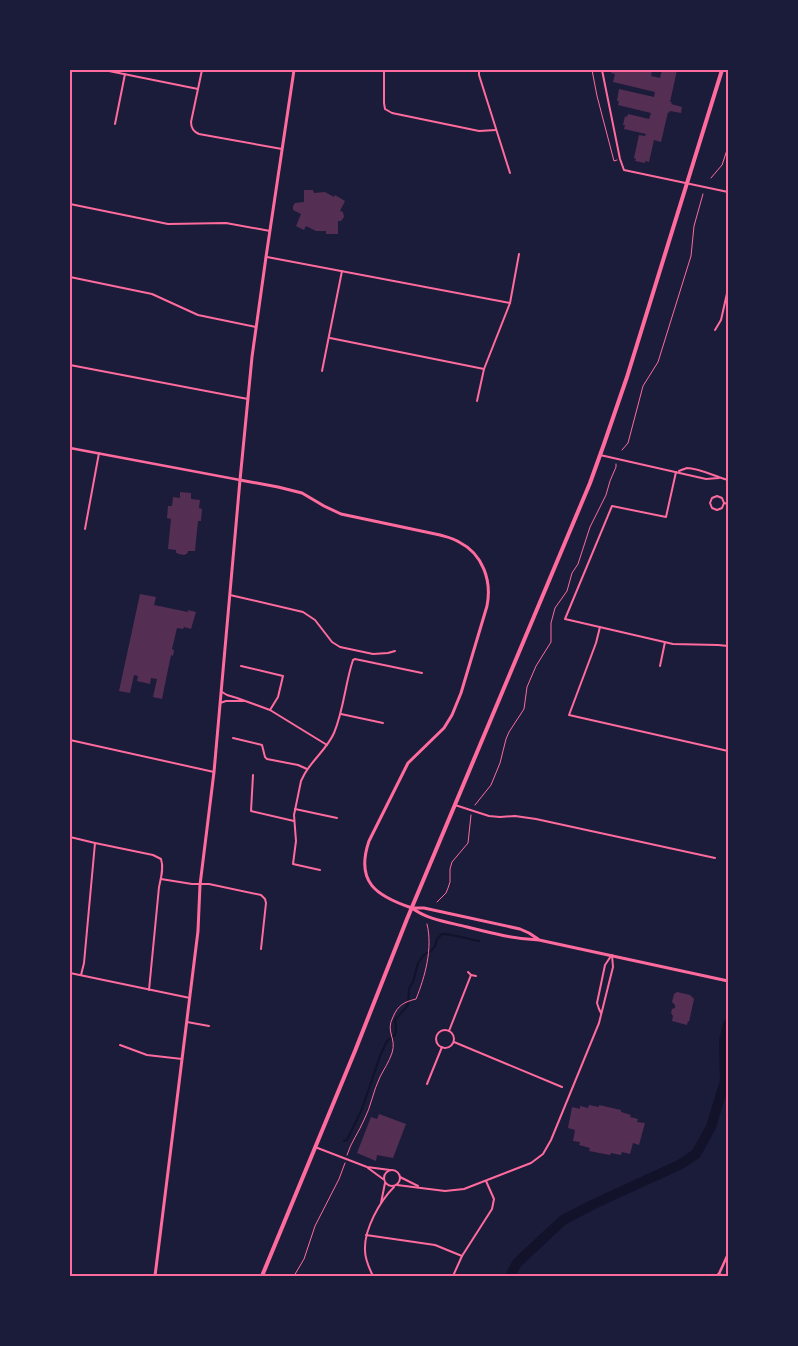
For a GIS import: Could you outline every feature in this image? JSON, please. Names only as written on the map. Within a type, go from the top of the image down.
[{"type":"highway","points":[[262,1276],[412,908],[590,483],[627,377],[722,70]]},
{"type":"main road","points":[[155,1276],[198,931],[200,885],[214,772],[240,480],[256,327],[294,70]]},
{"type":"main road","points":[[240,480],[302,493],[341,514],[454,539],[469,548],[479,560],[487,577],[488,599],[456,709],[444,728],[412,758],[404,769],[369,840],[365,854],[366,873],[367,879],[373,888],[387,899],[412,908],[430,918],[516,938],[539,940],[726,980]]},
{"type":"main road","points":[[412,908],[424,908],[520,929],[539,940]]},
{"type":"street","points":[[104,70],[198,89]]},
{"type":"street","points":[[202,70],[191,122],[194,131],[199,134],[282,149]]},
{"type":"street","points":[[384,70],[385,109],[392,113],[479,131],[496,130]]},
{"type":"street","points":[[479,70],[510,173]]},
{"type":"street","points":[[602,70],[620,159],[624,170],[728,192]]},
{"type":"street","points":[[115,124],[125,74]]},
{"type":"street","points":[[70,204],[168,224],[226,222],[270,231]]},
{"type":"street","points":[[478,401],[484,369],[510,304],[519,254]]},
{"type":"street","points":[[266,257],[510,304]]},
{"type":"street","points":[[322,371],[342,271]]},
{"type":"street","points":[[70,277],[152,294],[198,315],[256,327]]},
{"type":"street","points":[[715,330],[721,320],[728,290]]},
{"type":"street","points":[[330,338],[484,369]]},
{"type":"street","points":[[70,365],[248,399]]},
{"type":"street","points":[[70,448],[240,480]]},
{"type":"street","points":[[85,529],[99,453]]},
{"type":"street","points":[[600,455],[706,478],[719,478]]},
{"type":"street","points":[[676,472],[688,468],[728,480]]},
{"type":"street","points":[[676,472],[666,518],[612,506],[565,619],[673,644],[728,646]]},
{"type":"street","points":[[724,503],[722,508],[717,510],[712,508],[710,503],[712,498],[717,496],[722,498],[724,503],[728,504]]},
{"type":"street","points":[[230,595],[303,612],[315,620],[332,642],[340,647],[373,654],[395,651]]},
{"type":"street","points":[[600,628],[569,714],[728,751]]},
{"type":"street","points":[[660,666],[665,642]]},
{"type":"street","points":[[320,870],[293,864],[296,841],[294,815],[301,780],[333,734],[340,714],[352,662],[355,659],[422,673]]},
{"type":"street","points":[[241,666],[283,676],[278,696],[270,710]]},
{"type":"street","points":[[221,690],[227,695],[270,710],[327,745]]},
{"type":"street","points":[[220,703],[244,701]]},
{"type":"street","points":[[340,714],[383,723]]},
{"type":"street","points":[[233,738],[262,745],[265,758],[267,759],[298,765],[307,769]]},
{"type":"street","points":[[70,740],[214,772]]},
{"type":"street","points":[[253,775],[251,811],[294,821]]},
{"type":"street","points":[[455,805],[489,816],[515,816],[715,858]]},
{"type":"street","points":[[295,809],[337,818]]},
{"type":"street","points":[[70,837],[154,855],[161,859],[163,864],[149,990]]},
{"type":"street","points":[[81,975],[84,963],[95,843]]},
{"type":"street","points":[[161,878],[200,885],[208,884],[261,895],[266,903],[261,949]]},
{"type":"street","points":[[601,1012],[597,1003],[605,965],[612,955]]},
{"type":"street","points":[[367,1167],[390,1186],[451,1191],[464,1189],[486,1181],[531,1163],[540,1156],[546,1150],[560,1119],[599,1023],[613,967],[612,955]]},
{"type":"street","points":[[468,972],[476,976]]},
{"type":"street","points":[[70,973],[190,998]]},
{"type":"street","points":[[449,1031],[471,975]]},
{"type":"street","points":[[187,1022],[208,1026]]},
{"type":"street","points":[[444,1030],[452,1033],[454,1042],[446,1048],[438,1044],[436,1040],[440,1032],[444,1030]]},
{"type":"street","points":[[454,1042],[562,1087]]},
{"type":"street","points":[[120,1045],[147,1055],[182,1059]]},
{"type":"street","points":[[427,1084],[442,1047]]},
{"type":"street","points":[[316,1147],[367,1167],[396,1172],[400,1177],[420,1188]]},
{"type":"street","points":[[381,1203],[385,1174],[390,1170]]},
{"type":"street","points":[[373,1276],[365,1251],[366,1235],[381,1203],[400,1180],[400,1177]]},
{"type":"street","points":[[453,1276],[462,1256],[492,1209],[494,1199],[486,1181]]},
{"type":"street","points":[[366,1235],[435,1245],[462,1256]]},
{"type":"street","points":[[727,1276],[718,1275],[728,1254]]},
{"type":"path","points":[[592,70],[614,161],[616,160]]},
{"type":"path","points":[[710,178],[722,165],[728,147]]},
{"type":"path","points":[[622,450],[630,438],[643,386],[658,362],[691,256],[694,226],[703,194]]},
{"type":"path","points":[[475,806],[491,785],[509,732],[524,709],[527,687],[536,666],[551,642],[551,622],[555,608],[567,591],[590,527],[606,495],[616,464]]},
{"type":"path","points":[[437,902],[446,893],[448,888],[452,862],[468,842],[472,815]]},
{"type":"path","points":[[348,1153],[365,1120],[376,1085],[392,1054],[394,1040],[389,1030],[393,1017],[399,1005],[416,999],[420,990],[428,956],[429,940],[426,924]]},
{"type":"path","points":[[294,1276],[304,1259],[315,1226],[339,1179],[346,1160]]},
{"type":"building","points":[[612,70],[636,72],[636,70],[652,70],[651,76],[660,78],[662,70],[677,70],[670,102],[682,107],[681,113],[668,112],[661,142],[654,140],[649,162],[635,161],[636,159],[634,158],[639,135],[645,136],[646,134],[624,129],[625,125],[623,125],[625,116],[627,117],[628,114],[649,119],[651,113],[618,105],[619,101],[617,101],[619,89],[654,97],[655,92],[613,82],[615,74],[611,73]]},
{"type":"building","points":[[304,190],[313,190],[314,193],[325,192],[345,201],[340,211],[343,212],[344,217],[341,221],[338,221],[338,234],[326,234],[326,231],[316,231],[306,226],[304,230],[296,226],[301,214],[293,210],[293,206],[295,203],[304,202]]},
{"type":"building","points":[[180,492],[191,493],[191,499],[200,500],[199,508],[202,509],[201,521],[198,521],[195,551],[188,551],[185,555],[176,553],[176,550],[168,549],[171,519],[167,518],[168,506],[172,506],[173,497],[180,498]]},
{"type":"building","points":[[140,594],[156,597],[154,605],[196,612],[191,629],[177,628],[172,649],[174,650],[173,656],[171,655],[162,699],[153,697],[157,679],[151,678],[150,684],[137,681],[138,676],[134,675],[130,693],[119,691]]},
{"type":"building","points":[[677,992],[690,995],[694,999],[687,1025],[672,1021],[673,1016],[671,1013],[675,1005],[672,1002],[674,994]]},
{"type":"building","points":[[589,1105],[599,1107],[599,1105],[621,1110],[621,1112],[631,1115],[630,1117],[638,1119],[637,1122],[645,1123],[639,1145],[633,1143],[630,1154],[622,1152],[621,1155],[611,1153],[610,1155],[589,1151],[590,1148],[579,1145],[580,1142],[573,1141],[575,1130],[568,1128],[572,1107],[580,1109],[580,1106],[588,1108]]},
{"type":"building","points":[[379,1114],[406,1124],[393,1158],[377,1155],[376,1161],[357,1153],[371,1117],[377,1119]]},
{"type":"waterway","points":[[344,1141],[347,1140],[362,1109],[387,1041],[395,1035],[395,1020],[408,1005],[409,989],[418,963],[424,955],[432,950],[437,939],[442,934],[479,941]]},
{"type":"waterway","points":[[510,1276],[517,1263],[563,1220],[681,1164],[696,1154],[711,1127],[725,1081],[724,1041],[728,1024]]}]
